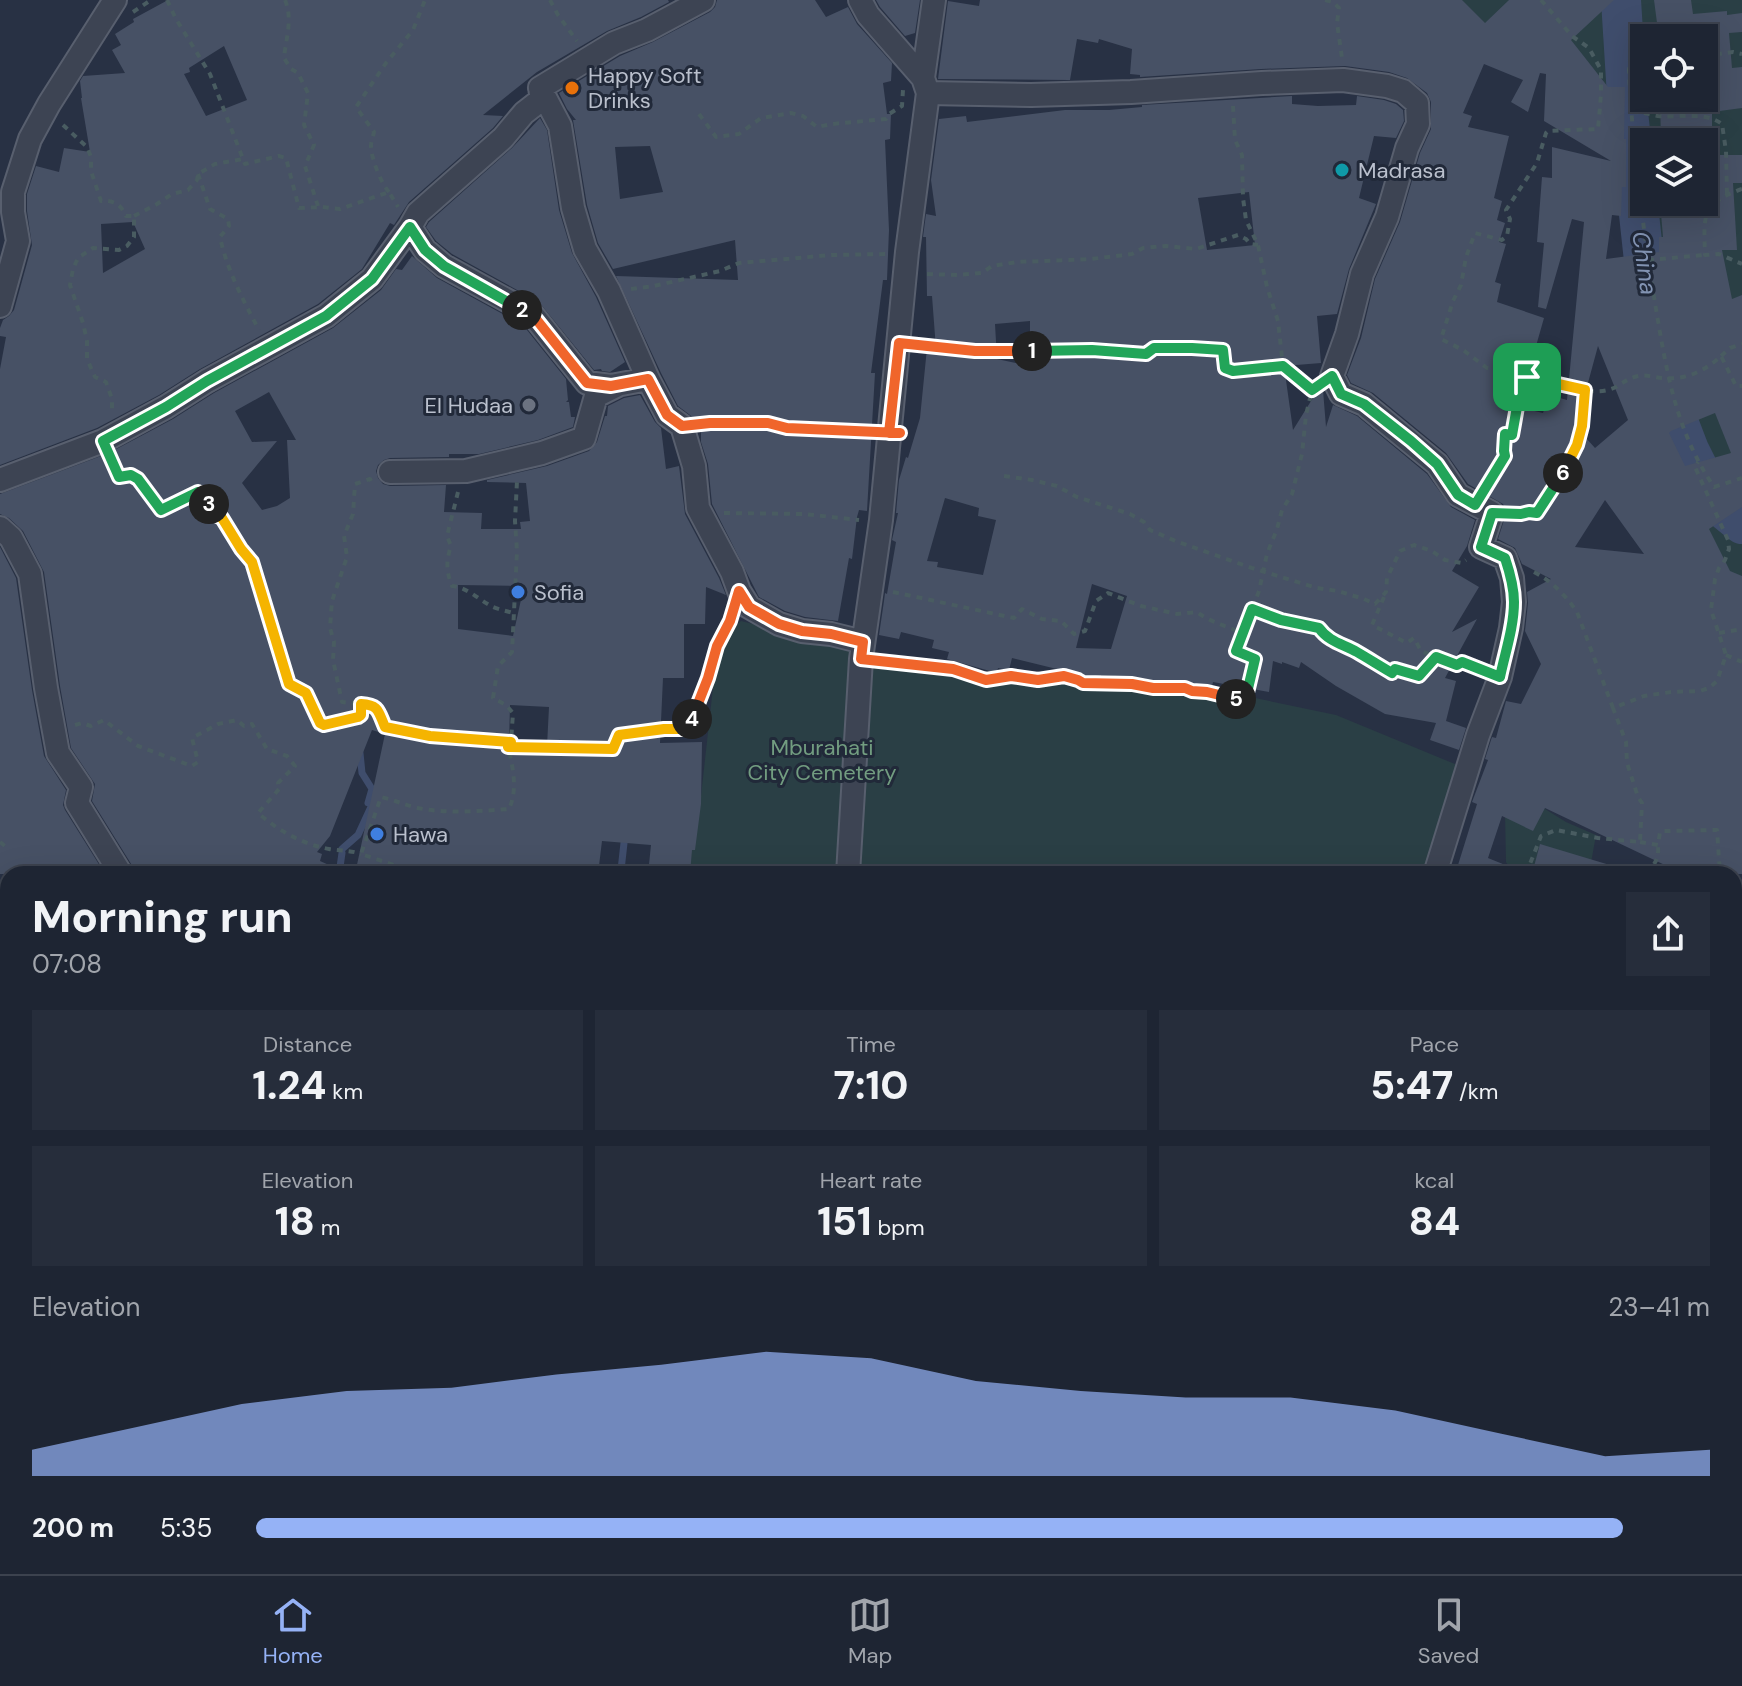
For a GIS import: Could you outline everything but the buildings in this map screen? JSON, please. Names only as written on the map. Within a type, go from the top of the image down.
[{"type":"street","points":[[540,88],[614,43],[647,30],[703,0]]},
{"type":"street","points":[[860,0],[868,15],[921,80],[1031,95],[1343,80],[1387,86],[1403,91],[1417,103],[1418,124],[1407,148],[1387,217],[1362,274],[1347,334],[1332,376],[1341,394],[1364,404],[1411,441],[1437,464],[1458,495],[1484,509],[1481,547],[1505,558],[1512,578],[1514,602],[1511,628],[1500,677],[1478,735],[1437,866]]},
{"type":"street","points":[[848,866],[862,650],[881,520],[921,80],[934,0]]},
{"type":"street","points":[[0,306],[18,241],[13,192],[30,139],[49,104],[123,7]]},
{"type":"street","points":[[0,480],[103,441],[131,427],[326,316],[372,279],[414,220],[542,99],[540,88]]},
{"type":"street","points":[[540,88],[560,126],[573,208],[585,249],[609,291],[667,415],[682,426],[694,466],[698,508],[739,591],[749,607],[779,624],[802,631],[831,634],[862,650]]},
{"type":"street","points":[[414,220],[425,250],[444,266],[532,314],[587,383],[611,386],[648,379]]},
{"type":"street","points":[[390,472],[466,471],[542,453],[584,438],[596,396],[623,383]]},
{"type":"street","points":[[0,528],[11,538],[30,574],[58,753],[81,787],[77,803],[116,866]]},
{"type":"path","points":[[123,7],[151,0]]},
{"type":"path","points":[[167,0],[210,74],[245,164],[279,156],[286,158],[299,208],[318,206],[340,209],[389,192]]},
{"type":"path","points":[[285,0],[290,24],[284,58],[298,73],[308,93],[304,125],[314,145],[305,166],[318,206]]},
{"type":"path","points":[[414,220],[399,209],[384,187],[371,148],[374,132],[356,107],[413,30],[425,0]]},
{"type":"path","points":[[550,0],[581,45],[596,53]]},
{"type":"path","points":[[1325,0],[1339,8],[1337,23],[1343,80]]},
{"type":"path","points":[[1541,0],[1572,36],[1589,48],[1601,70],[1598,129],[1546,133],[1537,163],[1506,210],[1510,219],[1507,236],[1502,240],[1475,233],[1466,257],[1461,285],[1441,339],[1463,350],[1487,368],[1597,392],[1640,375],[1682,378],[1713,363],[1730,348],[1742,344]]},
{"type":"path","points":[[1718,54],[1742,54]]},
{"type":"path","points":[[699,114],[716,137],[739,134],[761,118],[791,113],[803,116],[817,127],[886,119],[902,106],[903,87],[921,80]]},
{"type":"path","points":[[1251,84],[1232,103],[1235,140],[1242,155],[1246,220],[1258,245],[1278,321],[1283,366],[1312,390]]},
{"type":"path","points":[[1727,195],[1722,124],[1696,115],[1660,116],[1632,112],[1647,260],[1668,378],[1686,437],[1714,487],[1742,478]]},
{"type":"path","points":[[54,117],[87,147],[101,201],[117,204],[126,216],[134,216],[172,194],[188,190],[198,174]]},
{"type":"path","points":[[198,174],[215,164],[243,159]]},
{"type":"path","points":[[198,174],[210,209],[228,219],[229,226],[220,237],[235,285],[264,338],[279,336],[282,340]]},
{"type":"path","points":[[1705,255],[1706,212],[1727,195],[1742,189]]},
{"type":"path","points":[[131,427],[112,417],[112,399],[106,382],[95,377],[87,359],[83,323],[70,285],[78,258],[93,248],[119,250],[127,246],[134,237],[134,216]]},
{"type":"path","points":[[609,291],[654,286],[720,271],[739,263],[832,255],[906,262],[957,275],[982,273],[992,266],[1017,262],[1132,254],[1143,248],[1166,246],[1196,249],[1238,235],[1250,244],[1258,245]]},
{"type":"path","points":[[1647,260],[1719,254],[1742,264]]},
{"type":"path","points":[[899,343],[975,351],[1077,350],[1146,354],[1154,348],[1202,348],[1223,350],[1225,368],[1233,371],[1283,366]]},
{"type":"path","points":[[1721,356],[1736,386],[1742,386]]},
{"type":"path","points":[[1236,651],[1259,591],[1282,510],[1292,494],[1312,390],[1332,376]]},
{"type":"path","points":[[1527,377],[1520,390],[1512,435],[1505,434],[1505,456],[1484,509],[1537,513],[1577,445],[1585,390]]},
{"type":"path","points":[[682,426],[768,423],[787,428],[900,433],[889,433]]},
{"type":"path","points":[[103,441],[119,477],[131,475],[138,479],[161,510],[198,492],[222,518],[252,562],[289,684],[306,693],[320,723],[324,725],[358,717],[361,715],[361,704]]},
{"type":"path","points":[[361,854],[381,797],[418,808],[471,812],[509,809],[512,802],[514,771],[510,744],[513,713],[493,698],[498,666],[512,652],[517,458]]},
{"type":"path","points":[[1613,708],[1644,696],[1709,688],[1717,681],[1726,655],[1711,610],[1715,579],[1729,549],[1728,540],[1695,467],[1698,462]]},
{"type":"path","points":[[466,471],[449,525],[447,536],[451,546],[446,571],[452,586],[462,587],[496,608],[513,613]]},
{"type":"path","points":[[390,472],[378,486],[370,479],[355,484],[353,514],[344,536],[347,557],[332,601],[330,628],[342,702],[374,706],[385,727],[430,736],[510,744],[613,749],[619,735],[684,729],[704,689],[739,591]]},
{"type":"path","points":[[1004,476],[1057,486],[1077,497],[1130,514],[1161,535],[1317,588],[1338,591],[1375,604],[1386,592]]},
{"type":"path","points":[[698,508],[724,513],[793,513],[879,523],[881,520]]},
{"type":"path","points":[[1481,547],[1462,563],[1445,560],[1432,551],[1414,545],[1400,551],[1387,578],[1386,592],[1372,625],[1407,643],[1414,638],[1421,651],[1500,677]]},
{"type":"path","points":[[1505,558],[1548,580],[1577,612],[1626,742],[1627,763],[1642,803],[1640,842]]},
{"type":"path","points":[[871,589],[1014,618],[1022,609],[1042,619],[1061,621],[1074,634],[1085,631],[1096,601],[1108,593],[1141,606],[1177,614],[1197,612],[1239,632],[1236,651]]},
{"type":"path","points":[[1252,609],[1281,620],[1319,628],[1334,642],[1392,673],[1395,669],[1419,676],[1436,657]]},
{"type":"path","points":[[1719,633],[1742,629]]},
{"type":"path","points":[[862,650],[953,669],[986,680],[1011,676],[1038,680],[1064,676],[1083,683],[1185,688],[1245,701],[1255,659],[1236,651]]},
{"type":"path","points":[[1726,655],[1742,662]]},
{"type":"path","points":[[54,730],[82,723],[91,726],[104,720],[138,746],[192,766],[198,762],[192,738],[218,724],[237,720],[244,726],[252,724],[267,749],[284,754],[295,766],[278,783],[280,788],[258,813],[282,831],[312,845],[353,850],[397,866]]},
{"type":"path","points":[[1529,866],[1541,836],[1556,830],[1658,845]]},
{"type":"path","points":[[1654,866],[1659,855],[1660,832],[1717,830],[1719,866]]},
{"type":"green space","points":[[1447,0],[1742,0],[1742,640],[1690,516],[1639,216],[1718,216],[1718,128],[1630,128],[1630,184],[1552,75]]},
{"type":"green space","name":"Mburahati City Cemetery","points":[[741,621],[881,656],[1038,683],[1193,685],[1336,715],[1467,769],[1434,866],[688,866],[699,814],[718,642]]},
{"type":"green space","points":[[1545,809],[1596,835],[1590,866],[1509,866],[1505,813]]},
{"type":"waterway","name":"China","points":[[1621,0],[1628,112],[1649,307]]},
{"type":"waterway","name":"China","points":[[1666,390],[1689,450],[1715,502],[1742,524]]},
{"type":"waterway","points":[[360,753],[362,773],[372,789],[368,803]]},
{"type":"waterway","points":[[342,849],[358,835],[370,809]]},
{"type":"waterway","points":[[621,866],[625,834]]},
{"type":"waterway","points":[[340,866],[342,853]]},
{"type":"place","name":"Happy Soft Drinks","points":[[572,88]]},
{"type":"place","name":"Madrasa","points":[[1342,170]]},
{"type":"place","name":"El Hudaa","points":[[529,405]]},
{"type":"place","name":"Sofia","points":[[518,592]]},
{"type":"place","name":"Hawa","points":[[377,834]]},
{"type":"route","points":[[1527,377],[1520,390],[1512,435],[1505,434],[1503,461],[1475,505],[1458,495],[1437,464],[1411,441],[1364,404],[1341,394],[1332,376],[1312,390],[1283,366],[1233,371],[1225,368],[1223,350],[1154,348],[1146,354],[1092,350],[975,351],[899,343],[889,433],[900,433],[888,433],[828,429],[787,428],[768,423],[682,426],[667,415],[648,379],[611,386],[587,383],[532,314],[444,266],[425,250],[410,227],[372,279],[326,316],[103,441],[119,477],[131,475],[138,479],[161,510],[198,492],[222,518],[252,562],[289,684],[306,693],[320,723],[324,725],[358,717],[361,715],[361,704],[374,706],[385,727],[394,730],[511,742],[508,747],[613,749],[619,735],[684,729],[704,689],[739,591],[749,607],[779,624],[863,642],[861,659],[953,669],[986,680],[1011,676],[1045,680],[1064,676],[1083,683],[1185,688],[1245,701],[1255,659],[1236,651],[1252,609],[1281,620],[1319,628],[1334,642],[1392,673],[1395,669],[1419,676],[1436,657],[1457,665],[1462,662],[1500,677],[1514,602],[1512,578],[1505,558],[1481,547],[1492,513],[1537,513],[1564,471],[1577,445],[1582,426],[1585,390],[1527,377]]}]
